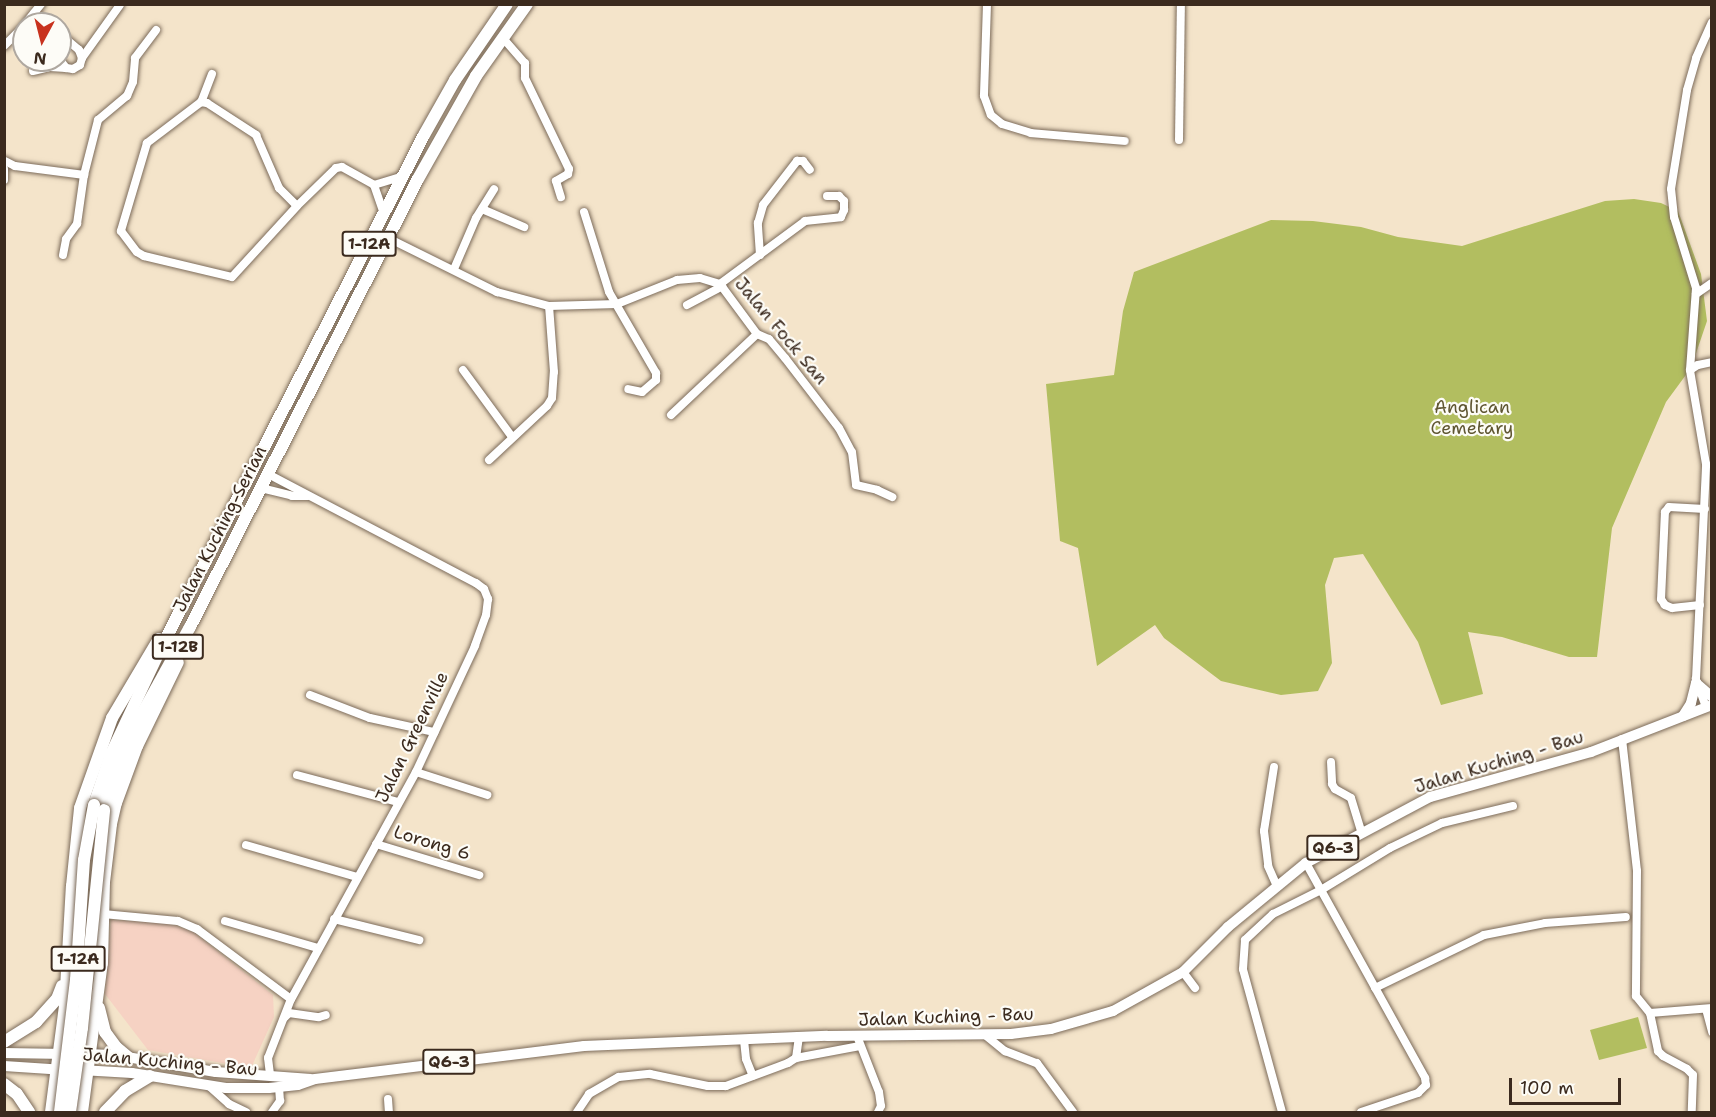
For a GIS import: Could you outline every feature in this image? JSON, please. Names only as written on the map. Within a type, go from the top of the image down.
[{"type":"highway","name":"Jalan Kuching-Serian","points":[[60,1113],[76,980],[84,860],[111,754],[175,620],[403,176],[455,80],[507,4]]},
{"type":"highway","name":"Jalan Kuching-Serian","points":[[70,1113],[83,1016],[99,808],[127,744],[190,627],[447,124],[502,37],[526,4]]},
{"type":"highway","points":[[51,1113],[59,1054],[80,808],[112,718],[144,660],[175,620]]},
{"type":"highway","points":[[82,1113],[102,963],[104,882],[116,803],[137,746],[181,655],[190,627]]},
{"type":"highway","points":[[4,1042],[25,1031],[48,1011],[57,999],[67,969]]},
{"type":"highway","points":[[97,1001],[105,1032],[116,1047],[128,1057]]},
{"type":"highway","points":[[105,1113],[125,1091],[150,1076]]},
{"type":"highway","points":[[4,1084],[17,1095],[29,1113]]},
{"type":"main road","points":[[1696,683],[1710,703]]},
{"type":"main road","points":[[1683,716],[1691,703],[1696,683]]},
{"type":"main road","name":"Jalan Kuching - Bau","points":[[4,1053],[128,1057],[204,1071],[315,1079],[351,1077],[584,1046],[799,1037],[859,1041],[985,1035],[1051,1029],[1090,1020],[1113,1011],[1182,972],[1228,927],[1306,863],[1361,831],[1430,797],[1591,752],[1710,703]]},
{"type":"main road","name":"Jalan Kuching - Bau","points":[[4,1066],[150,1076],[209,1086],[279,1087],[315,1079]]},
{"type":"street","points":[[987,4],[984,96],[991,115],[1002,124],[1031,133],[1125,141]]},
{"type":"street","points":[[1179,140],[1181,4]]},
{"type":"street","points":[[72,68],[77,68],[120,5]]},
{"type":"street","points":[[1696,683],[1705,509],[1705,452],[1690,370],[1696,294],[1674,217],[1671,189],[1687,90],[1696,58],[1712,22]]},
{"type":"street","points":[[63,255],[66,239],[77,224],[84,175],[98,120],[126,96],[133,82],[135,58],[156,30]]},
{"type":"street","points":[[502,37],[525,63],[525,78],[569,169],[568,174],[556,181],[561,197]]},
{"type":"street","points":[[72,44],[79,50],[82,58]]},
{"type":"street","points":[[212,74],[201,102],[147,143],[121,231],[137,252],[232,278],[297,207],[336,168],[342,167],[374,185],[384,215]]},
{"type":"street","points":[[201,102],[207,103],[256,135],[279,188],[297,207]]},
{"type":"street","points":[[5,161],[15,166],[84,175]]},
{"type":"street","points":[[760,255],[758,223],[763,205],[797,161],[803,161],[810,170]]},
{"type":"street","points":[[4,169],[4,180]]},
{"type":"street","points":[[374,185],[403,176]]},
{"type":"street","points":[[454,269],[494,189]]},
{"type":"street","points":[[687,305],[721,285],[806,221],[841,217],[844,201],[840,196],[827,196]]},
{"type":"street","points":[[482,209],[524,227]]},
{"type":"street","points":[[584,212],[609,292],[657,377],[642,392],[628,389]]},
{"type":"street","name":"Jalan Fock San","points":[[388,238],[497,292],[549,306],[617,304],[677,280],[700,278],[721,285],[758,333],[769,339],[839,428],[852,452],[856,485],[877,490],[892,497]]},
{"type":"street","points":[[1696,294],[1712,283]]},
{"type":"street","points":[[489,460],[547,406],[554,392],[549,306]]},
{"type":"street","points":[[671,415],[758,333]]},
{"type":"street","points":[[1690,370],[1712,362]]},
{"type":"street","points":[[463,370],[512,437]]},
{"type":"street","name":"Jalan Greenville","points":[[268,474],[484,589],[488,599],[486,615],[475,646],[416,772],[291,999],[268,1058],[270,1075]]},
{"type":"street","name":"Jalan Greenville","points":[[261,488],[292,496],[308,496]]},
{"type":"street","points":[[1700,605],[1672,608],[1665,605],[1661,599],[1665,512],[1669,507],[1705,509]]},
{"type":"street","points":[[310,695],[370,718],[434,732]]},
{"type":"street","points":[[1622,739],[1637,871],[1634,984],[1640,1003],[1650,1014],[1658,1051],[1693,1075],[1692,1113]]},
{"type":"street","points":[[1331,762],[1332,784],[1335,789],[1351,798],[1361,831]]},
{"type":"street","points":[[1274,767],[1264,831],[1268,866],[1277,886]]},
{"type":"street","points":[[416,772],[487,795]]},
{"type":"street","points":[[297,776],[398,802]]},
{"type":"street","points":[[1282,1113],[1242,956],[1245,940],[1273,915],[1321,890],[1390,848],[1442,823],[1513,806]]},
{"type":"street","name":"Lorong 6","points":[[375,844],[479,874]]},
{"type":"street","points":[[246,845],[357,877]]},
{"type":"street","points":[[1306,863],[1425,1078],[1426,1085],[1414,1095],[1361,1113]]},
{"type":"street","points":[[103,914],[178,921],[197,929],[291,999]]},
{"type":"street","points":[[1375,988],[1484,935],[1545,923],[1626,916]]},
{"type":"street","points":[[334,919],[419,940]]},
{"type":"street","points":[[225,921],[318,948]]},
{"type":"street","points":[[1182,972],[1195,988]]},
{"type":"street","points":[[1650,1014],[1709,1009],[1712,1032]]},
{"type":"street","points":[[284,1018],[290,1013],[319,1017],[326,1015]]},
{"type":"street","points":[[985,1035],[1005,1051],[1037,1063],[1073,1113]]},
{"type":"street","points":[[796,1058],[799,1037]]},
{"type":"street","points":[[744,1041],[746,1059],[753,1076]]},
{"type":"street","points":[[577,1113],[589,1094],[619,1077],[650,1074],[708,1086],[726,1086],[796,1058],[859,1041],[879,1092],[881,1106],[878,1113]]},
{"type":"street","points":[[209,1086],[218,1096],[242,1112]]},
{"type":"street","points":[[272,1113],[280,1101],[279,1087]]},
{"type":"street","points":[[388,1099],[389,1113]]},
{"type":"shaded area","points":[[111,920],[167,923],[193,932],[273,995],[274,1017],[251,1068],[148,1050],[105,994]]},
{"type":"green space","name":"Anglican Cemetary","points":[[1634,199],[1661,203],[1678,211],[1701,274],[1707,321],[1691,368],[1666,402],[1612,528],[1597,657],[1569,657],[1502,637],[1468,632],[1483,694],[1441,705],[1418,642],[1363,554],[1334,558],[1325,585],[1332,663],[1318,691],[1281,695],[1221,681],[1164,638],[1155,625],[1097,666],[1078,548],[1060,541],[1046,384],[1114,375],[1123,311],[1134,272],[1271,220],[1313,221],[1361,227],[1398,237],[1462,246],[1605,201]]},
{"type":"green space","points":[[1638,1017],[1647,1048],[1599,1060],[1590,1030]]}]
